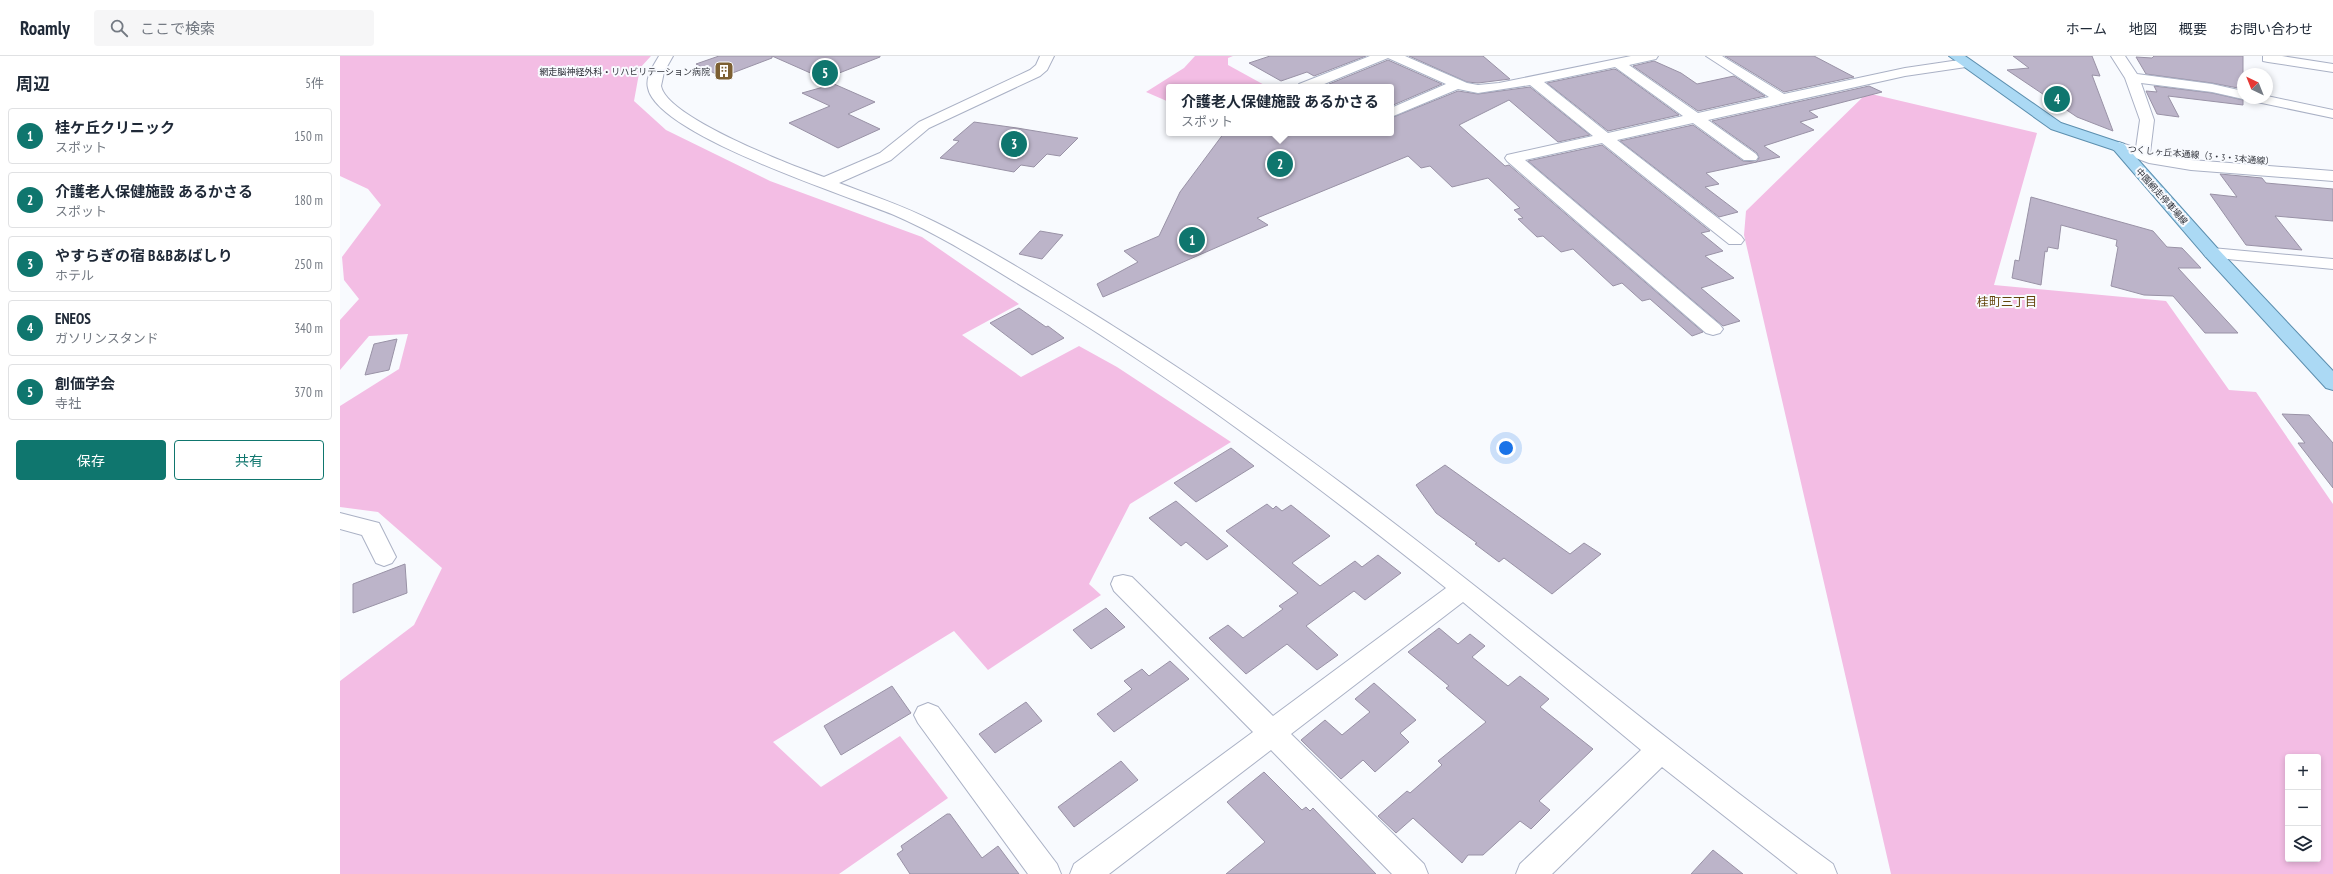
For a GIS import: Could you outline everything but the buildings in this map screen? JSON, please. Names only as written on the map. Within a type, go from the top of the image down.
[{"type":"main road","name":"中園網走停車場線","points":[[1961,60],[2056,126],[2118,147],[2212,253],[2333,383]]},
{"type":"street","points":[[666,56],[658,71],[655,81],[656,92],[667,106],[680,116],[746,151],[925,223],[1143,353],[1221,405],[1303,464],[1464,588],[1660,750],[1822,874]]},
{"type":"street","points":[[824,183],[882,159],[924,125],[1034,73],[1042,67],[1047,56]]},
{"type":"street","points":[[1312,84],[1382,56]]},
{"type":"street","points":[[1393,56],[1458,84],[1478,89],[1499,87],[1651,56]]},
{"type":"street","points":[[1713,56],[1783,100]]},
{"type":"street","points":[[2118,56],[2132,78],[2147,120],[2144,150]]},
{"type":"street","points":[[2268,58],[2333,68]]},
{"type":"street","points":[[1713,329],[1513,158],[1607,139],[1961,60]]},
{"type":"street","points":[[1618,63],[1750,157]]},
{"type":"street","points":[[2132,78],[2212,88],[2237,94]]},
{"type":"street","points":[[1532,80],[1735,240]]},
{"type":"street","points":[[1394,112],[1458,84]]},
{"type":"street","points":[[2273,101],[2333,114]]},
{"type":"street","name":"つくしヶ丘本通線（3・3・3本通線）","points":[[2118,147],[2333,166]]},
{"type":"street","name":"つくしヶ丘本通線（3・3・3本通線）","points":[[2118,147],[2155,160],[2190,165],[2333,176]]},
{"type":"street","points":[[2212,253],[2333,264]]},
{"type":"street","points":[[340,522],[371,530],[384,557]]},
{"type":"street","points":[[1123,584],[1413,874]]},
{"type":"street","points":[[1085,874],[1464,588]]},
{"type":"street","points":[[928,715],[1046,874]]},
{"type":"street","points":[[1531,874],[1660,750]]},
{"type":"shaded area","points":[[340,56],[651,56],[640,68],[634,101],[666,130],[770,181],[922,237],[1019,304],[962,335],[1021,377],[1079,346],[1117,367],[1231,442],[1130,504],[1089,584],[1101,595],[988,670],[954,631],[773,742],[821,787],[900,736],[948,798],[839,874],[340,874],[340,681],[414,625],[442,568],[378,512],[340,507],[340,406],[399,369],[408,334],[369,336],[340,370],[340,320],[359,299],[344,280],[342,257],[381,205],[368,189],[340,176]]},
{"type":"shaded area","points":[[1195,56],[1233,56],[1228,58],[1228,65],[1263,84],[1166,84],[1166,101],[1146,92],[1184,68]]},
{"type":"shaded area","points":[[1867,93],[2037,133],[1994,285],[2166,301],[2229,390],[2256,392],[2333,504],[2333,874],[1891,874],[1744,235],[1746,211]]},
{"type":"place","name":"網走脳神経外科・リハビリテーション病院","points":[[724,71]]},
{"type":"place","name":"創価学会","points":[[825,73]]},
{"type":"place","name":"ENEOS","points":[[2057,99]]},
{"type":"place","name":"やすらぎの宿 B&Bあばしり","points":[[1014,144]]},
{"type":"place","name":"介護老人保健施設 あるかさる","points":[[1280,164]]},
{"type":"place","name":"桂ケ丘クリニック","points":[[1192,240]]},
{"type":"district","name":"桂町三丁目","points":[[2007,301]]}]
